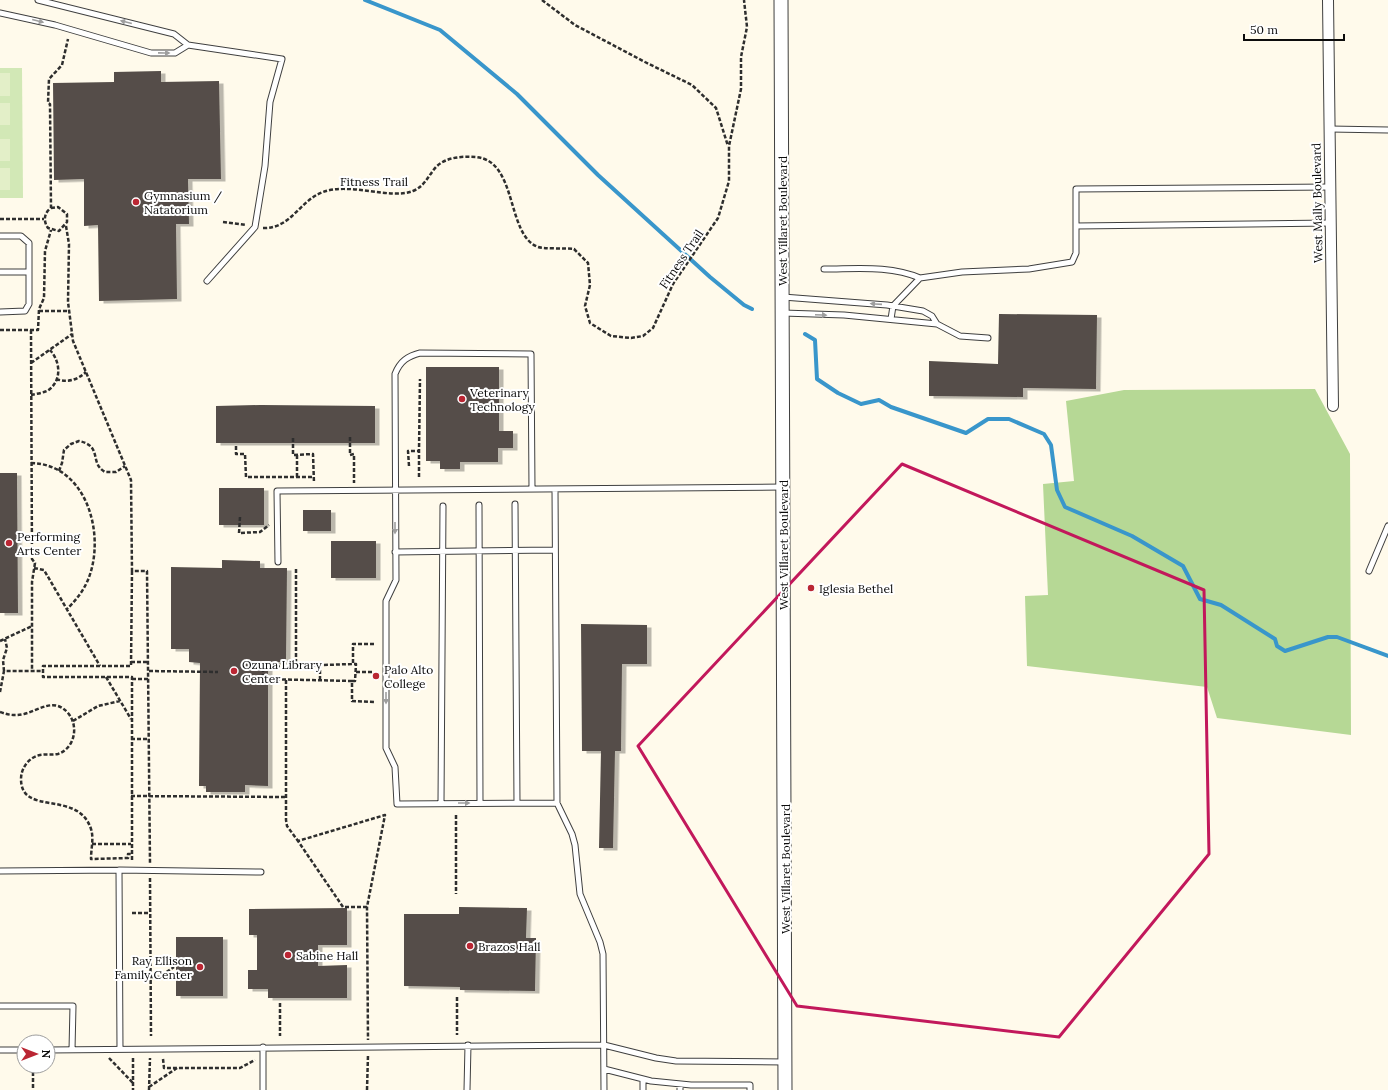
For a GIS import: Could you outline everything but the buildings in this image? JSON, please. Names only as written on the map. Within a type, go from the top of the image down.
[{"type":"street","name":"West Villaret Boulevard","points":[[781,0],[785,1090]]},
{"type":"street","name":"West Mally Boulevard","points":[[1328,0],[1333,406]]},
{"type":"lane","points":[[38,0],[174,34],[188,45],[282,59],[270,102],[265,166],[255,227],[207,282]]},
{"type":"lane","points":[[0,13],[55,25],[152,53],[175,53],[188,45]]},
{"type":"lane","points":[[1330,129],[1388,130]]},
{"type":"lane","points":[[824,269],[877,269],[905,272],[920,278],[962,272],[1029,269],[1072,262],[1076,253],[1076,189],[1330,187]]},
{"type":"lane","points":[[1076,226],[1331,223]]},
{"type":"lane","points":[[0,236],[21,236],[29,243],[29,304],[25,312],[0,312]]},
{"type":"lane","points":[[0,272],[29,272]]},
{"type":"lane","points":[[891,319],[894,306],[920,278]]},
{"type":"lane","points":[[782,297],[894,306],[923,311],[932,316],[937,324],[960,336],[988,338]]},
{"type":"lane","points":[[782,313],[891,319],[926,325],[937,324]]},
{"type":"lane","points":[[532,489],[530,354],[420,353],[410,356],[402,361],[395,374],[396,580],[386,601],[386,748],[395,767],[397,804],[558,803]]},
{"type":"lane","points":[[278,562],[278,491],[783,487]]},
{"type":"lane","points":[[555,489],[558,803],[572,834],[575,845],[580,894],[600,942],[603,954],[604,1090]]},
{"type":"lane","points":[[515,504],[518,803]]},
{"type":"lane","points":[[479,505],[480,803]]},
{"type":"lane","points":[[442,804],[443,506]]},
{"type":"lane","points":[[1369,571],[1388,526]]},
{"type":"lane","points":[[395,552],[555,550]]},
{"type":"lane","points":[[119,870],[120,1049]]},
{"type":"lane","points":[[0,871],[150,870],[261,872]]},
{"type":"lane","points":[[0,1006],[73,1006],[72,1050]]},
{"type":"lane","points":[[56,1050],[468,1045],[604,1045],[656,1058],[676,1060],[785,1062]]},
{"type":"lane","points":[[466,1090],[468,1045]]},
{"type":"lane","points":[[263,1047],[263,1090]]},
{"type":"lane","points":[[0,1050],[16,1050]]},
{"type":"lane","points":[[604,1069],[643,1079],[680,1084],[716,1088],[750,1088]]},
{"type":"lane","points":[[643,1079],[643,1090]]},
{"type":"lane","points":[[680,1084],[680,1090]]},
{"type":"path","name":"Fitness Trail","points":[[542,0],[575,25],[692,85],[716,108],[729,146]]},
{"type":"path","name":"Fitness Trail","points":[[223,222],[265,228],[279,225],[292,217],[310,199],[323,191],[344,188],[397,193],[412,191],[424,184],[437,166],[455,157],[478,157],[493,164],[505,181],[518,224],[529,240],[538,247],[574,249],[588,263],[590,285],[585,306],[590,323],[611,336],[631,338],[643,336],[653,328],[670,289],[718,218],[730,181],[729,146],[740,89],[740,57],[747,27],[744,0]]},
{"type":"path","points":[[51,208],[50,104],[48,103],[48,83],[62,65],[68,39]]},
{"type":"path","points":[[66,226],[59,230],[51,230],[44,219],[46,213],[51,208],[58,208],[65,211],[68,218],[66,226],[69,244],[68,302],[73,341],[131,480],[131,666],[43,666],[43,677],[132,677],[132,679],[149,679]]},
{"type":"path","points":[[0,219],[44,219]]},
{"type":"path","points":[[38,312],[70,311]]},
{"type":"path","points":[[31,330],[32,559],[34,562],[32,582],[32,671]]},
{"type":"path","points":[[31,363],[72,334]]},
{"type":"path","points":[[31,395],[45,392],[51,388],[56,378],[59,366],[50,350]]},
{"type":"path","points":[[56,378],[65,381],[72,380],[79,378],[86,372]]},
{"type":"path","points":[[419,476],[420,379]]},
{"type":"path","points":[[350,437],[350,455],[354,454],[354,490]]},
{"type":"path","points":[[293,438],[293,455],[313,454],[314,490]]},
{"type":"path","points":[[59,471],[64,450],[79,441],[93,448],[96,452],[97,464],[105,472],[116,472],[125,466]]},
{"type":"path","points":[[236,446],[236,454],[245,454],[246,477],[313,477]]},
{"type":"path","points":[[408,466],[408,451],[419,451]]},
{"type":"path","points":[[297,455],[297,477]]},
{"type":"path","points":[[31,463],[42,463],[59,471],[80,492],[88,505],[95,540],[93,565],[87,583],[76,600],[67,609]]},
{"type":"path","points":[[240,517],[239,533],[260,532],[271,524],[271,520]]},
{"type":"path","points":[[34,568],[44,570],[100,666]]},
{"type":"path","points":[[296,570],[296,666]]},
{"type":"path","points":[[132,571],[147,571],[149,662],[151,1036]]},
{"type":"path","points":[[0,641],[32,626]]},
{"type":"path","points":[[0,692],[4,671],[3,660],[7,648],[5,639]]},
{"type":"path","points":[[353,664],[263,667],[263,679],[356,681],[356,664],[353,664],[353,644],[374,644]]},
{"type":"path","points":[[131,662],[149,662]]},
{"type":"path","points":[[320,665],[320,680]]},
{"type":"path","points":[[4,671],[43,671]]},
{"type":"path","points":[[149,671],[218,672]]},
{"type":"path","points":[[356,672],[374,672]]},
{"type":"path","points":[[106,677],[131,721]]},
{"type":"path","points":[[132,679],[132,870]]},
{"type":"path","points":[[286,680],[287,826],[343,906],[367,907]]},
{"type":"path","points":[[352,681],[352,701],[374,702]]},
{"type":"path","points":[[73,721],[98,706],[120,701]]},
{"type":"path","points":[[0,712],[11,715],[23,714],[42,706],[53,705],[63,709],[73,721],[74,735],[68,747],[58,754],[33,757],[23,768],[21,782],[25,792],[33,800],[66,805],[75,808],[82,815],[91,828],[91,859],[128,858],[128,854],[132,854]]},
{"type":"path","points":[[131,739],[149,739]]},
{"type":"path","points":[[131,796],[286,797]]},
{"type":"path","points":[[298,841],[385,815],[367,907],[367,1090]]},
{"type":"path","points":[[456,815],[456,894]]},
{"type":"path","points":[[92,844],[131,844]]},
{"type":"path","points":[[132,913],[150,914]]},
{"type":"path","points":[[132,977],[162,976],[170,968],[174,967]]},
{"type":"path","points":[[457,997],[457,1035]]},
{"type":"path","points":[[280,1003],[280,1036]]},
{"type":"path","points":[[108,1058],[133,1083]]},
{"type":"path","points":[[133,1058],[133,1090]]},
{"type":"path","points":[[150,1058],[150,1089]]},
{"type":"path","points":[[163,1059],[164,1068],[240,1068],[256,1059],[263,1058]]},
{"type":"path","points":[[150,1089],[177,1068]]},
{"type":"path","points":[[33,1074],[33,1090]]},
{"type":"highlighted area","points":[[902,464],[1204,590],[1209,854],[1059,1037],[797,1006],[638,746]]},
{"type":"green space","points":[[0,68],[22,68],[23,198],[0,198]]},
{"type":"green space","points":[[0,73],[10,73],[10,96],[0,96]]},
{"type":"green space","points":[[0,103],[10,103],[10,125],[0,125]]},
{"type":"green space","points":[[0,139],[10,139],[10,161],[0,161]]},
{"type":"green space","points":[[0,168],[10,168],[10,190],[0,190]]},
{"type":"green space","points":[[1315,389],[1350,454],[1351,735],[1217,718],[1207,687],[1027,666],[1025,596],[1048,595],[1043,484],[1074,481],[1066,401],[1124,390]]},
{"type":"waterway","points":[[365,0],[440,30],[517,94],[598,175],[710,277],[744,305],[752,309]]},
{"type":"waterway","points":[[805,334],[815,340],[817,379],[838,393],[861,404],[879,400],[891,407],[966,433],[988,419],[1009,419],[1044,434],[1051,445],[1057,490],[1065,507],[1132,536],[1183,566],[1200,599],[1221,605],[1275,639],[1277,646],[1285,651],[1328,637],[1337,637],[1388,656]]},
{"type":"place","name":"Gymnasium / Natatorium","points":[[136,202]]},
{"type":"place","name":"Veterinary Technology","points":[[462,399]]},
{"type":"place","name":"Performing Arts Center","points":[[9,543]]},
{"type":"place","name":"Iglesia Bethel","points":[[811,588]]},
{"type":"place","name":"Ozuna Library Center","points":[[234,671]]},
{"type":"place","name":"Palo Alto College","points":[[376,676]]},
{"type":"place","name":"Brazos Hall","points":[[470,946]]},
{"type":"place","name":"Sabine Hall","points":[[288,955]]},
{"type":"place","name":"Ray Ellison Family Center","points":[[200,967]]}]
